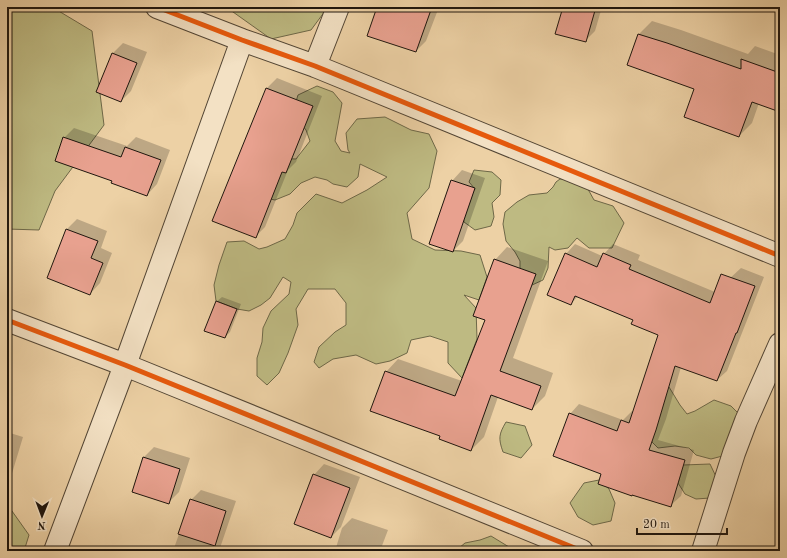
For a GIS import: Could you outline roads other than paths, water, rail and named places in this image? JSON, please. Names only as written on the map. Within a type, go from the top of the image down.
[{"type":"street","points":[[157,7],[315,66],[780,256]]},
{"type":"street","points":[[315,66],[338,7]]},
{"type":"street","points":[[55,551],[125,365],[242,40]]},
{"type":"street","points":[[7,320],[125,365],[582,551]]},
{"type":"street","points":[[703,551],[734,453],[746,421],[780,344]]}]
